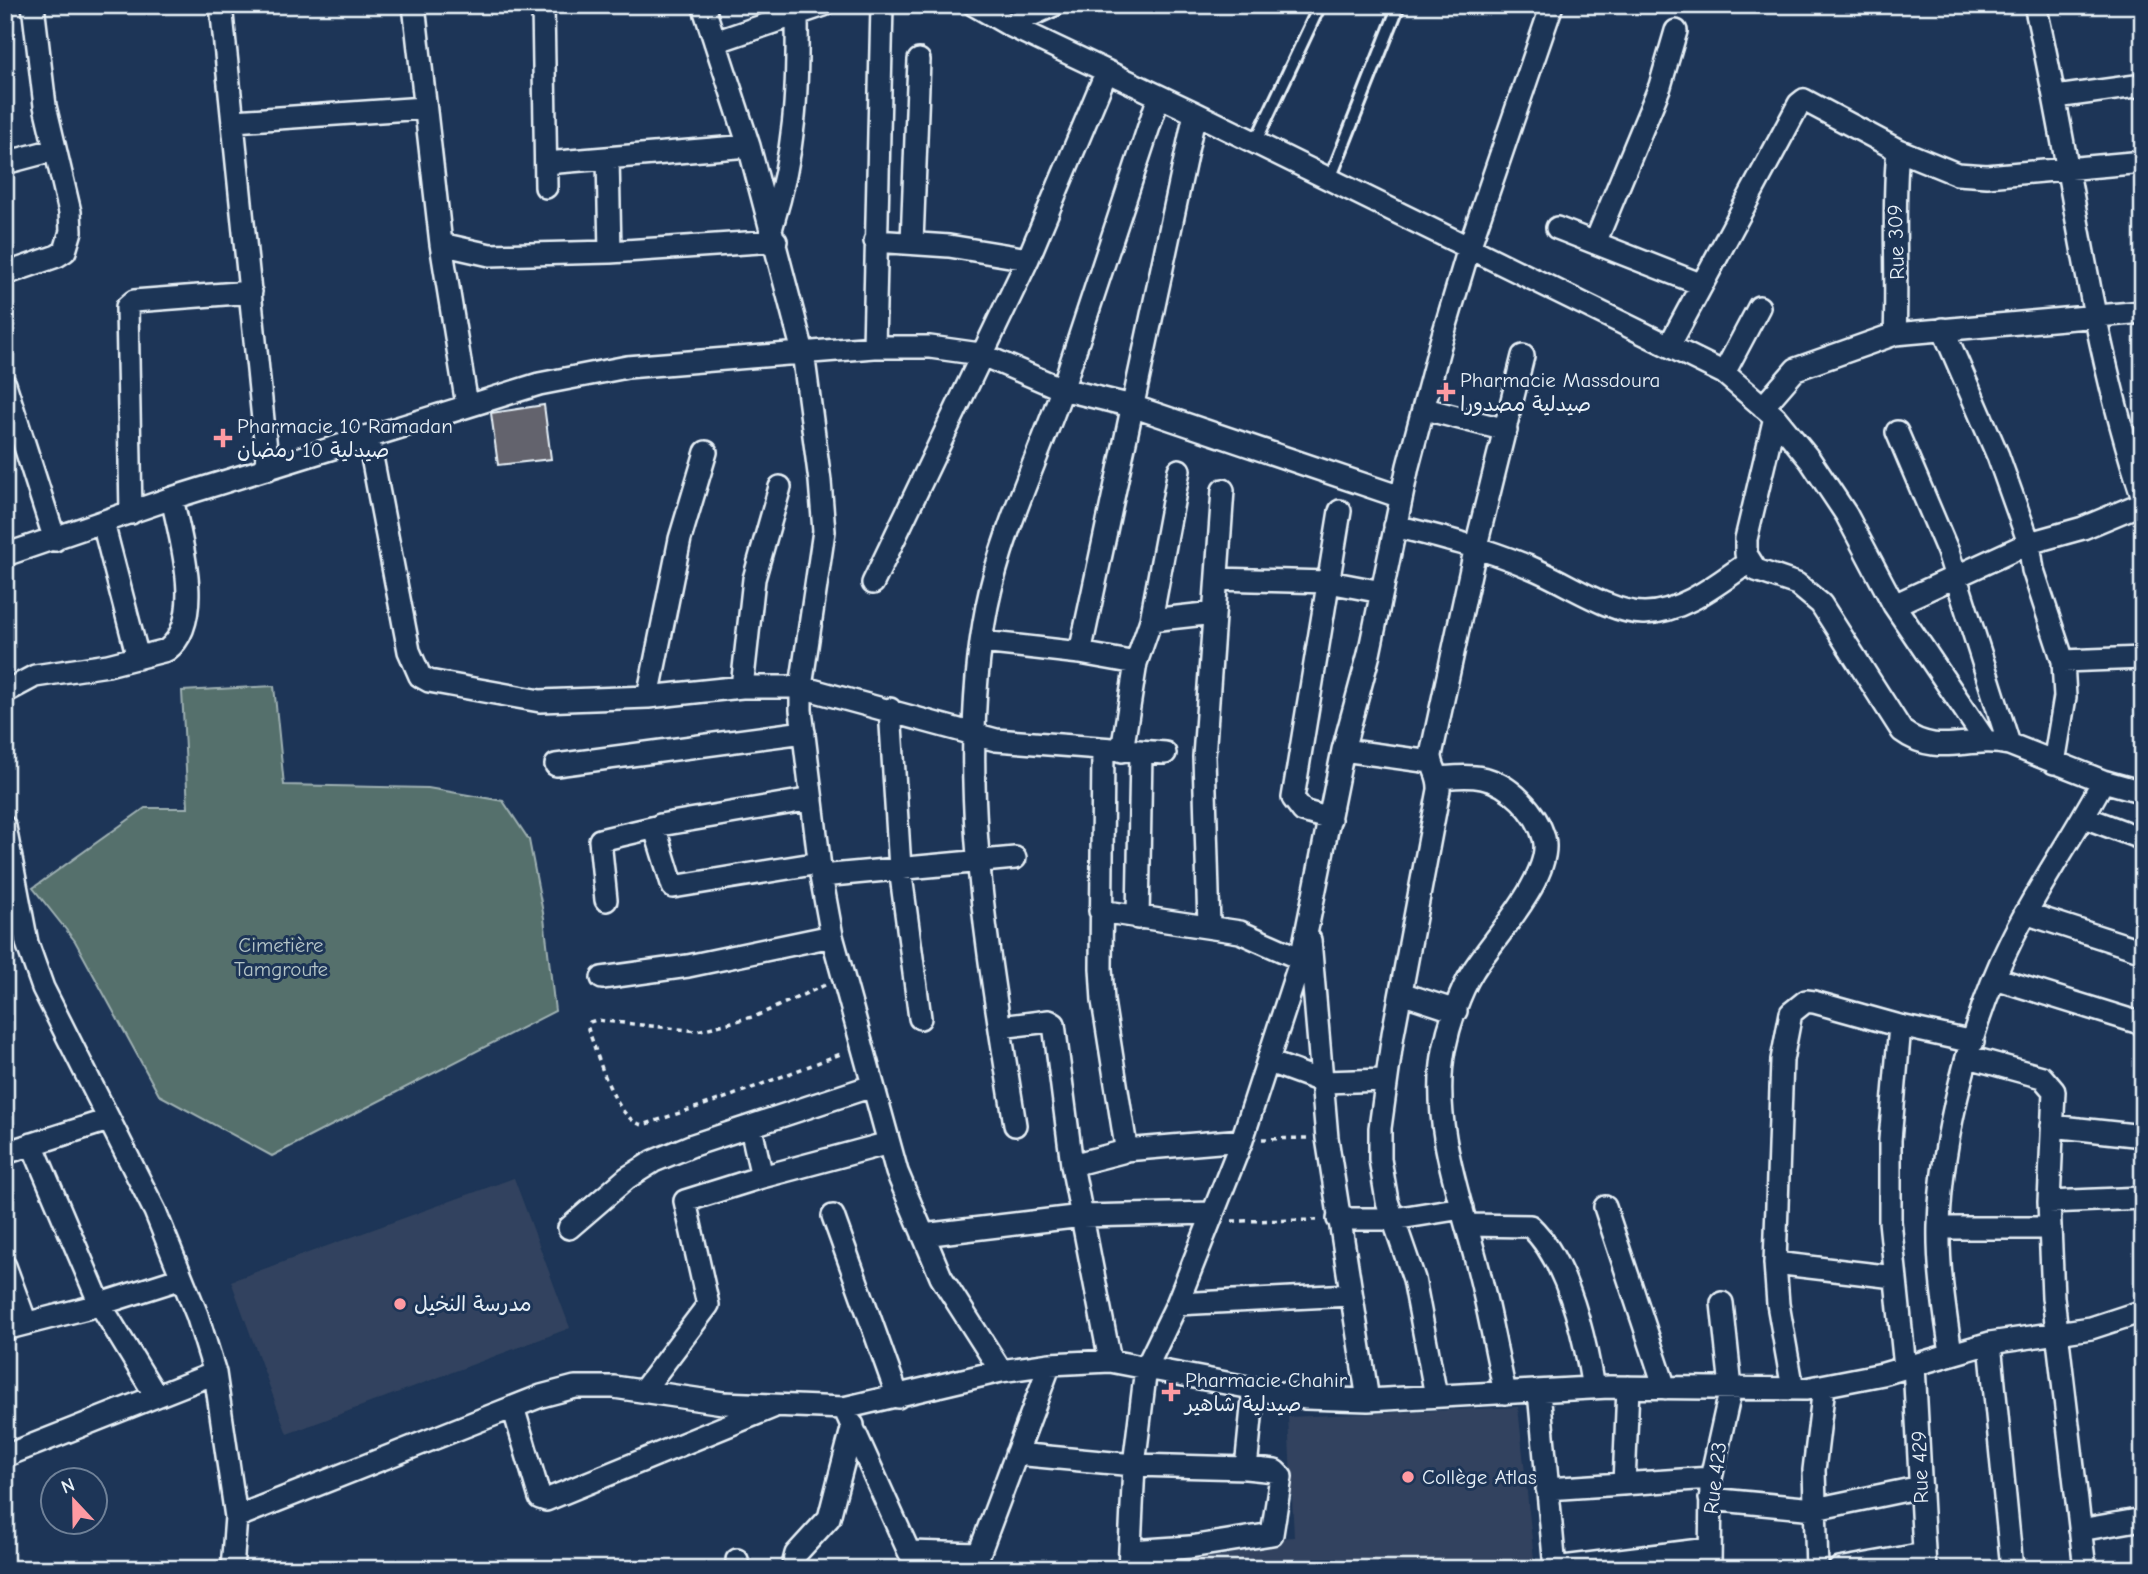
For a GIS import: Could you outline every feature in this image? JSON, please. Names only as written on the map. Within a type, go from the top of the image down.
[{"type":"street","points":[[5,274],[57,256],[70,240],[70,212],[45,106],[33,5]]},
{"type":"street","points":[[221,5],[268,469]]},
{"type":"street","points":[[414,5],[441,244],[467,405]]},
{"type":"street","points":[[544,5],[546,187]]},
{"type":"street","points":[[703,5],[749,146],[774,233],[803,352],[824,531],[801,687],[820,870],[832,936],[889,1143],[923,1235],[956,1305],[1001,1371]]},
{"type":"street","points":[[715,42],[824,5]]},
{"type":"street","points":[[874,347],[882,5]]},
{"type":"street","points":[[974,5],[1106,73],[1195,113],[1724,373],[1769,412],[1810,460],[1846,514],[1894,605],[1985,740]]},
{"type":"street","points":[[1009,25],[1054,5]]},
{"type":"street","points":[[1016,1454],[1134,1465],[1275,1471],[1281,1477],[1272,1534],[1130,1560],[1134,1465],[1146,1368],[1177,1304],[1242,1140],[1301,959],[1343,750],[1382,592],[1401,497],[1440,345],[1469,248],[1552,5]]},
{"type":"street","points":[[1894,605],[2029,543],[2082,528],[2143,500],[2137,466],[2095,315],[2056,97],[2035,5]]},
{"type":"street","points":[[774,233],[795,127],[797,16]]},
{"type":"street","points":[[1595,243],[1660,86],[1676,31]]},
{"type":"street","points":[[912,242],[919,60]]},
{"type":"street","points":[[873,583],[980,354],[1028,259],[1106,73]]},
{"type":"street","points":[[2056,97],[2143,85]]},
{"type":"street","points":[[1015,1125],[980,862],[974,735],[982,642],[995,573],[1008,532],[1062,389],[1158,96]]},
{"type":"street","points":[[1669,346],[1798,104],[1804,100],[1898,149],[1964,175],[1987,176],[2143,162]]},
{"type":"street","points":[[234,121],[424,108]]},
{"type":"street","points":[[1080,653],[1195,113]]},
{"type":"street","points":[[546,163],[749,146]]},
{"type":"street","name":"Rue 309","points":[[1895,334],[1897,284],[1893,234],[1898,149]]},
{"type":"street","points":[[5,163],[54,150]]},
{"type":"street","points":[[608,159],[610,252]]},
{"type":"street","points":[[1557,228],[1700,284]]},
{"type":"street","points":[[441,244],[489,255],[610,252],[774,233]]},
{"type":"street","points":[[875,241],[912,242],[1028,259]]},
{"type":"street","points":[[131,513],[127,307],[134,301],[251,292]]},
{"type":"street","points":[[1724,373],[1759,307]]},
{"type":"street","points":[[2143,312],[1895,334],[1797,369],[1769,412],[1746,539],[1749,562],[1756,570],[1797,584],[1821,604],[1902,731],[1929,746],[1985,740],[2009,744],[2103,781],[2143,792]]},
{"type":"street","points":[[1943,330],[1998,456],[2029,543],[2033,570],[2063,661],[2065,697],[2054,763]]},
{"type":"street","points":[[5,555],[172,498],[539,384],[627,367],[874,347],[954,348],[980,354],[1062,389],[1132,407],[1401,497]]},
{"type":"street","points":[[1436,1396],[1414,1279],[1387,1201],[1380,1159],[1385,1080],[1435,770],[1444,689],[1523,356]]},
{"type":"street","points":[[5,384],[55,540]]},
{"type":"street","points":[[1426,408],[1506,430]]},
{"type":"street","points":[[1897,432],[1926,495],[1957,576],[2009,744]]},
{"type":"street","points":[[368,436],[409,651],[420,676],[440,684],[540,701],[648,696],[742,687],[801,687],[890,709],[974,735],[1165,754]]},
{"type":"street","points":[[648,696],[680,539],[706,452]]},
{"type":"street","points":[[1125,1150],[1103,1001],[1100,911],[1136,663],[1151,620],[1179,470]]},
{"type":"street","points":[[742,687],[754,579],[780,488]]},
{"type":"street","points":[[1209,926],[1204,757],[1223,490]]},
{"type":"street","points":[[5,692],[35,676],[138,658],[167,650],[175,643],[186,611],[189,585],[172,498]]},
{"type":"street","points":[[1330,819],[1303,811],[1293,798],[1340,511]]},
{"type":"street","points":[[103,523],[138,658]]},
{"type":"street","points":[[1395,526],[1476,546],[1539,571],[1628,612],[1646,613],[1691,600],[1749,562]]},
{"type":"street","points":[[1217,579],[1329,582],[1382,592]]},
{"type":"street","points":[[1151,620],[1214,613]]},
{"type":"street","points":[[982,642],[1080,653],[1136,663]]},
{"type":"street","points":[[2063,661],[2143,657]]},
{"type":"street","points":[[890,709],[900,868],[920,1018]]},
{"type":"street","points":[[556,765],[804,732]]},
{"type":"street","points":[[1343,750],[1481,777],[1504,788],[1523,802],[1537,822],[1545,848],[1538,874],[1471,973],[1444,1049],[1441,1092],[1447,1151],[1465,1217],[1505,1393]]},
{"type":"street","points":[[1122,751],[1138,918]]},
{"type":"street","points":[[1951,1353],[1940,1268],[1939,1228],[1945,1158],[1971,1049],[1994,978],[2025,913],[2103,781]]},
{"type":"street","points":[[606,900],[600,840],[656,827],[812,799]]},
{"type":"street","points":[[2084,817],[2143,839]]},
{"type":"street","points":[[5,827],[12,902],[43,988],[155,1211],[215,1373],[236,1517],[232,1569]]},
{"type":"street","points":[[656,827],[673,887],[820,870],[900,868],[1015,859]]},
{"type":"street","points":[[1100,911],[1240,932],[1301,959]]},
{"type":"street","points":[[2025,913],[2143,951]]},
{"type":"street","points":[[1309,928],[1327,1138],[1368,1400]]},
{"type":"street","points":[[602,978],[688,966],[832,936]]},
{"type":"street","points":[[1994,978],[2143,1024]]},
{"type":"street","points":[[1401,993],[1456,1011]]},
{"type":"street","points":[[1793,1389],[1778,1304],[1775,1263],[1782,1060],[1791,1013],[1807,1002],[1814,1002],[1971,1049],[2045,1079],[2054,1091],[2049,1228],[2057,1333],[2085,1569]]},
{"type":"street","points":[[1000,1027],[1049,1021],[1054,1024],[1072,1165],[1110,1361]]},
{"type":"street","name":"Rue 429","points":[[1900,1026],[1890,1140],[1890,1221],[1894,1277],[1909,1366],[1925,1561]]},
{"type":"street","points":[[1269,1062],[1324,1082],[1385,1080]]},
{"type":"street","points":[[569,1228],[627,1178],[654,1161],[693,1144],[751,1128],[872,1086]]},
{"type":"street","points":[[5,1153],[108,1120]]},
{"type":"street","points":[[2052,1126],[2143,1136]]},
{"type":"street","points":[[751,1128],[762,1178]]},
{"type":"street","points":[[1072,1165],[1125,1150],[1242,1140]]},
{"type":"street","points":[[643,1391],[708,1305],[685,1201],[889,1143]]},
{"type":"street","points":[[32,1144],[100,1304],[156,1396]]},
{"type":"street","points":[[2049,1202],[2143,1198]]},
{"type":"street","points":[[1605,1207],[1665,1388]]},
{"type":"street","points":[[833,1216],[898,1397]]},
{"type":"street","points":[[923,1235],[1082,1216],[1211,1217]]},
{"type":"street","points":[[1338,1219],[1465,1217],[1530,1226],[1554,1259],[1574,1309],[1593,1388]]},
{"type":"street","points":[[1939,1228],[2049,1228]]},
{"type":"street","points":[[1775,1263],[1894,1277]]},
{"type":"street","points":[[5,1266],[16,1326],[182,1279]]},
{"type":"street","points":[[1177,1304],[1350,1295]]},
{"type":"street","name":"Rue 423","points":[[1709,1559],[1711,1478],[1731,1388],[1722,1303]]},
{"type":"street","points":[[236,1517],[513,1407],[575,1387],[614,1387],[723,1403],[781,1404],[848,1417],[898,1397],[1001,1371],[1050,1364],[1110,1361],[1305,1398],[1368,1400],[1628,1387],[1793,1389],[1824,1387],[1990,1343],[2091,1328],[2143,1311]]},
{"type":"street","points":[[1990,1343],[2012,1569]]},
{"type":"street","points":[[848,1417],[908,1560],[978,1561],[1050,1364]]},
{"type":"street","points":[[5,1456],[215,1373]]},
{"type":"street","points":[[1625,1484],[1628,1387]]},
{"type":"street","points":[[1817,1569],[1814,1470],[1824,1387]]},
{"type":"street","points":[[1246,1468],[1254,1388]]},
{"type":"street","points":[[1539,1391],[1555,1568],[1709,1559]]},
{"type":"street","points":[[513,1407],[533,1482],[540,1498],[546,1500],[781,1404]]},
{"type":"street","points":[[792,1569],[796,1555],[829,1518],[848,1417]]},
{"type":"street","points":[[1548,1489],[1711,1478]]},
{"type":"street","points":[[1710,1499],[1815,1509],[1921,1487]]},
{"type":"street","points":[[2081,1530],[2143,1519]]},
{"type":"street","points":[[1839,1569],[1925,1561]]},
{"type":"lane","points":[[1255,143],[1320,5]]},
{"type":"lane","points":[[1330,179],[1399,5]]},
{"type":"path","points":[[843,977],[755,1016],[721,1027],[697,1031],[596,1020],[590,1022],[588,1029],[620,1110],[633,1124],[643,1125],[731,1096],[861,1046]]},
{"type":"path","points":[[1242,1140],[1327,1138]]},
{"type":"path","points":[[1211,1217],[1338,1219]]},
{"type":"shaded area","name":"مدرسة النخيل","points":[[514,1178],[570,1328],[287,1434],[231,1281]]},
{"type":"shaded area","name":"Collège Atlas","points":[[1518,1407],[1535,1569],[1148,1569],[1146,1549],[1294,1537],[1288,1417]]},
{"type":"green space","name":"Cimetière Tamgroute","points":[[274,686],[284,785],[428,788],[503,801],[529,840],[544,918],[555,1011],[272,1156],[159,1095],[75,941],[33,888],[145,808],[188,808],[182,691]]},
{"type":"building","points":[[544,405],[551,459],[498,465],[491,413]]},
{"type":"place","name":"Pharmacie Massdoura صيدلية مصدورا","points":[[1446,392]]},
{"type":"place","name":"Pharmacie 10 Ramadan صيدلية 10 رمضان","points":[[223,438]]},
{"type":"place","name":"مدرسة النخيل","points":[[400,1304]]},
{"type":"place","name":"Pharmacie Chahir صيدلية شاهير","points":[[1171,1392]]},
{"type":"place","name":"Collège Atlas","points":[[1408,1477]]}]
